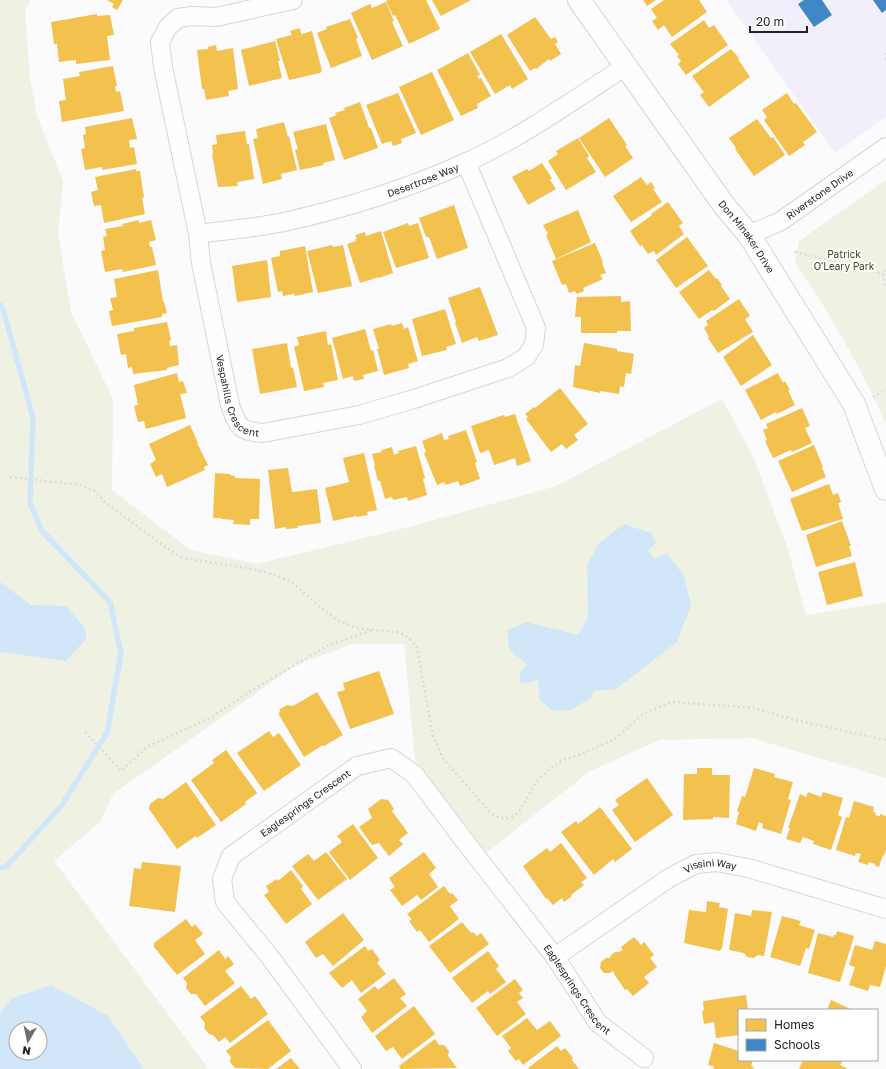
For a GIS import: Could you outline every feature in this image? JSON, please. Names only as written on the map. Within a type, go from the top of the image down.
[{"type":"street","name":"Vespahills Crescent","points":[[292,0],[254,10],[216,17],[192,16],[178,18],[168,27],[160,42],[163,67],[198,234],[201,263],[230,405],[235,420],[242,429],[263,433],[359,415],[414,399],[508,368],[526,357],[534,345],[536,328],[466,162]]},
{"type":"street","name":"Don Minaker Drive","points":[[579,0],[723,204],[749,235],[854,404],[886,489]]},
{"type":"street","name":"Desertrose Way","points":[[198,234],[282,222],[371,200],[404,188],[466,162],[532,127],[626,66]]},
{"type":"street","name":"Riverstone Drive","points":[[749,235],[781,221],[886,147]]},
{"type":"street","name":"Eaglesprings Crescent","points":[[352,1069],[270,957],[225,902],[222,879],[231,856],[357,766],[391,758],[414,774],[462,839],[555,957],[598,1023],[644,1058]]},
{"type":"street","name":"Vissini Way","points":[[555,957],[669,878],[696,864],[716,862],[748,868],[886,909]]},
{"type":"path","points":[[886,53],[886,63]]},
{"type":"path","points":[[795,252],[883,274]]},
{"type":"path","points":[[886,270],[883,274],[886,288]]},
{"type":"path","points":[[872,397],[884,391],[886,388]]},
{"type":"path","points":[[10,477],[81,485],[95,491],[105,502],[168,549],[183,558],[266,572],[290,581],[337,620],[356,628],[397,632],[405,635],[417,648],[433,736],[444,760],[495,816],[502,818],[514,816],[519,812],[537,781],[549,769],[563,760],[579,755],[615,739],[644,713],[672,702],[754,708],[795,720],[886,740]]},
{"type":"path","points":[[85,732],[121,771],[147,747],[212,717],[254,689],[329,645],[372,630]]},
{"type":"shaded area","points":[[726,0],[886,0],[886,117],[835,153]]},
{"type":"green space","points":[[0,0],[31,0],[25,11],[30,78],[37,116],[63,181],[58,234],[71,312],[113,399],[112,490],[191,550],[257,564],[409,527],[556,486],[722,399],[752,454],[787,546],[806,615],[886,602],[886,778],[752,738],[660,740],[590,771],[486,853],[415,760],[404,644],[352,644],[296,665],[113,794],[101,821],[54,861],[209,1069],[0,1069]]},
{"type":"green space","name":"Patrick O'Leary Park","points":[[886,180],[886,424],[844,341],[795,262],[799,241]]},
{"type":"water","points":[[624,524],[651,533],[656,543],[648,550],[655,559],[667,553],[684,576],[691,605],[677,642],[616,689],[594,691],[591,698],[569,711],[551,710],[540,700],[538,680],[521,684],[520,675],[527,664],[509,647],[508,630],[526,622],[578,635],[588,617],[587,565],[599,543]]},
{"type":"water","points":[[0,582],[31,605],[66,606],[84,627],[87,638],[66,661],[0,652]]},
{"type":"water","points":[[51,985],[107,1015],[144,1069],[0,1069],[0,1013],[12,998]]},
{"type":"building: Homes","points":[[107,0],[123,0],[117,10],[112,7],[114,4]]},
{"type":"building: Homes","points":[[426,0],[440,29],[409,44],[395,15],[393,16],[386,1]]},
{"type":"building: Homes","points":[[432,0],[471,0],[441,16]]},
{"type":"building: Homes","points":[[643,0],[656,0],[647,6]]},
{"type":"building: Homes","points":[[664,0],[699,0],[707,12],[672,37],[664,25],[658,30],[652,21],[657,18],[651,9]]},
{"type":"building: Homes","points":[[386,2],[394,21],[392,22],[403,46],[372,60],[351,13],[370,4],[372,8]]},
{"type":"building: Homes","points":[[97,14],[97,16],[110,15],[114,35],[107,36],[110,60],[76,64],[76,60],[59,62],[57,44],[54,44],[51,22]]},
{"type":"building: Homes","points":[[535,17],[551,39],[555,37],[558,42],[555,44],[561,54],[550,61],[549,59],[536,69],[535,68],[530,71],[507,35]]},
{"type":"building: Homes","points":[[350,19],[358,38],[356,39],[362,56],[331,68],[317,33],[327,29],[326,27]]},
{"type":"building: Homes","points":[[704,20],[709,28],[714,25],[728,45],[686,75],[678,64],[681,61],[677,56],[679,55],[670,44]]},
{"type":"building: Homes","points":[[300,28],[301,34],[312,31],[322,71],[320,73],[289,80],[276,39],[292,35],[290,31]]},
{"type":"building: Homes","points":[[501,34],[528,79],[512,89],[510,85],[495,94],[470,52]]},
{"type":"building: Homes","points":[[275,41],[282,78],[249,86],[241,50]]},
{"type":"building: Homes","points":[[216,45],[217,51],[233,48],[238,89],[228,91],[229,96],[206,100],[204,89],[202,89],[197,50],[208,49],[208,47]]},
{"type":"building: Homes","points":[[731,49],[739,58],[738,59],[750,77],[709,107],[700,95],[704,92],[692,76]]},
{"type":"building: Homes","points":[[468,53],[480,75],[477,76],[479,79],[481,78],[491,96],[477,104],[478,108],[461,116],[437,70]]},
{"type":"building: Homes","points":[[113,66],[117,86],[115,86],[116,92],[120,91],[124,111],[62,122],[59,101],[66,100],[63,79],[80,76],[79,72]]},
{"type":"building: Homes","points":[[432,72],[454,120],[421,135],[399,87]]},
{"type":"building: Homes","points":[[398,93],[416,133],[401,139],[402,143],[393,146],[391,141],[382,144],[366,105]]},
{"type":"building: Homes","points":[[787,93],[817,132],[803,142],[805,145],[789,156],[764,120],[767,117],[762,110]]},
{"type":"building: Homes","points":[[360,102],[378,148],[344,160],[329,118],[336,115],[335,113],[345,110],[344,108]]},
{"type":"building: Homes","points":[[132,118],[137,139],[129,140],[130,148],[134,147],[137,164],[102,170],[102,167],[85,170],[81,149],[85,148],[83,135],[86,134],[85,127]]},
{"type":"building: Homes","points":[[609,118],[627,145],[625,146],[633,158],[605,177],[579,138]]},
{"type":"building: Homes","points":[[757,119],[771,138],[773,137],[785,155],[754,176],[729,138]]},
{"type":"building: Homes","points":[[284,122],[297,170],[281,174],[282,179],[263,184],[253,139],[258,138],[256,129]]},
{"type":"building: Homes","points":[[326,124],[335,160],[323,163],[324,165],[300,170],[295,150],[298,149],[293,132]]},
{"type":"building: Homes","points":[[245,131],[247,144],[249,144],[254,179],[237,182],[238,186],[218,187],[212,154],[212,145],[217,144],[216,135]]},
{"type":"building: Homes","points":[[578,138],[589,156],[587,158],[596,172],[566,190],[548,161],[558,154],[556,151]]},
{"type":"building: Homes","points":[[542,163],[552,178],[550,180],[556,189],[528,205],[512,177],[527,169],[529,171]]},
{"type":"building: Homes","points":[[136,169],[136,171],[140,171],[145,214],[104,223],[101,205],[94,206],[91,192],[98,190],[95,177]]},
{"type":"building: Homes","points":[[641,177],[647,185],[651,182],[655,188],[653,189],[662,202],[631,222],[613,196]]},
{"type":"building: Homes","points":[[668,202],[683,223],[679,226],[684,234],[656,255],[654,251],[648,254],[642,245],[640,246],[630,231]]},
{"type":"building: Homes","points":[[454,205],[468,248],[437,259],[429,237],[426,237],[419,218]]},
{"type":"building: Homes","points":[[578,210],[591,242],[556,259],[546,235],[548,234],[543,225]]},
{"type":"building: Homes","points":[[139,220],[139,223],[151,220],[156,240],[149,242],[150,247],[152,247],[156,265],[123,272],[122,269],[105,272],[101,251],[105,250],[103,237],[107,236],[105,229],[123,226],[122,224]]},
{"type":"building: Homes","points":[[408,223],[409,226],[418,223],[429,258],[396,268],[383,232]]},
{"type":"building: Homes","points":[[381,231],[393,273],[360,283],[347,244],[356,241],[355,239],[357,239],[355,235],[365,232],[366,236]]},
{"type":"building: Homes","points":[[687,237],[708,266],[676,288],[656,260]]},
{"type":"building: Homes","points":[[595,243],[606,273],[600,275],[603,279],[583,288],[584,291],[577,294],[575,291],[569,293],[566,284],[562,285],[552,261]]},
{"type":"building: Homes","points":[[332,245],[333,247],[343,245],[352,286],[318,293],[307,251]]},
{"type":"building: Homes","points":[[305,246],[313,292],[295,296],[294,294],[283,296],[282,291],[278,292],[271,258],[280,256],[280,251]]},
{"type":"building: Homes","points":[[267,260],[271,297],[237,302],[232,266]]},
{"type":"building: Homes","points":[[158,270],[163,302],[167,313],[162,314],[162,317],[112,326],[109,311],[113,310],[110,298],[117,297],[114,279]]},
{"type":"building: Homes","points":[[709,270],[716,279],[717,278],[730,299],[714,311],[712,310],[699,319],[679,292]]},
{"type":"building: Homes","points":[[480,287],[498,335],[479,341],[477,337],[462,343],[448,298]]},
{"type":"building: Homes","points":[[621,296],[621,302],[630,301],[631,331],[617,331],[617,333],[581,333],[581,317],[575,317],[577,297]]},
{"type":"building: Homes","points":[[739,299],[750,316],[745,319],[753,332],[718,353],[708,338],[709,337],[704,328],[708,325],[706,321]]},
{"type":"building: Homes","points":[[445,309],[456,344],[446,347],[447,350],[422,356],[412,319]]},
{"type":"building: Homes","points":[[167,322],[171,340],[169,341],[170,346],[177,345],[179,365],[167,368],[167,370],[133,374],[132,367],[128,368],[126,354],[121,355],[117,334],[134,331],[134,328]]},
{"type":"building: Homes","points":[[402,323],[404,329],[408,327],[418,361],[408,364],[409,368],[384,375],[373,329],[391,324],[392,326]]},
{"type":"building: Homes","points":[[365,329],[371,351],[373,350],[378,371],[363,375],[364,379],[354,381],[353,376],[343,379],[332,338]]},
{"type":"building: Homes","points":[[326,331],[328,345],[331,344],[338,380],[323,383],[324,387],[304,391],[294,347],[299,345],[297,337]]},
{"type":"building: Homes","points":[[753,335],[772,365],[741,386],[723,357]]},
{"type":"building: Homes","points":[[287,343],[291,368],[293,367],[297,387],[260,394],[252,349]]},
{"type":"building: Homes","points":[[584,343],[617,349],[617,351],[634,354],[631,374],[626,373],[624,387],[620,386],[619,394],[600,391],[600,393],[573,387],[575,365],[580,366]]},
{"type":"building: Homes","points":[[177,373],[179,382],[183,381],[187,393],[180,394],[186,418],[146,429],[144,421],[138,422],[134,406],[138,405],[134,385]]},
{"type":"building: Homes","points":[[778,373],[783,383],[785,381],[790,390],[788,390],[795,405],[777,414],[776,412],[761,420],[745,390]]},
{"type":"building: Homes","points":[[560,388],[588,424],[574,435],[578,440],[566,449],[562,444],[551,452],[526,419],[528,417],[525,414]]},
{"type":"building: Homes","points":[[802,408],[810,426],[805,428],[812,443],[792,452],[791,450],[773,458],[765,441],[767,440],[763,430],[768,428],[766,424]]},
{"type":"building: Homes","points":[[515,414],[531,461],[517,466],[515,458],[494,465],[489,450],[480,453],[471,426],[504,415],[505,417]]},
{"type":"building: Homes","points":[[190,425],[208,465],[204,467],[205,470],[167,487],[162,474],[156,477],[150,464],[156,460],[149,444]]},
{"type":"building: Homes","points":[[466,430],[477,462],[475,463],[480,479],[460,486],[458,481],[445,485],[444,482],[437,485],[424,453],[426,452],[422,441],[442,433],[444,440],[449,439],[448,436]]},
{"type":"building: Homes","points":[[814,445],[826,477],[792,492],[778,461]]},
{"type":"building: Homes","points":[[416,446],[425,478],[423,479],[427,495],[408,501],[407,497],[393,500],[392,497],[385,499],[380,481],[378,481],[372,454],[392,447],[394,455],[399,453],[398,451]]},
{"type":"building: Homes","points":[[364,453],[377,510],[367,512],[368,515],[333,521],[325,488],[349,482],[343,458]]},
{"type":"building: Homes","points":[[288,468],[292,492],[317,489],[321,523],[297,526],[298,528],[286,529],[286,527],[275,529],[268,470]]},
{"type":"building: Homes","points":[[215,473],[230,474],[235,476],[235,478],[260,479],[259,519],[250,519],[250,525],[233,524],[234,520],[213,518]]},
{"type":"building: Homes","points":[[829,484],[833,495],[838,493],[841,502],[838,503],[843,519],[802,531],[790,499]]},
{"type":"building: Homes","points":[[842,521],[851,546],[849,546],[852,556],[816,567],[806,535]]},
{"type":"building: Homes","points":[[855,562],[863,596],[827,605],[818,572]]},
{"type":"building: Homes","points":[[379,671],[394,714],[350,729],[337,692],[345,690],[343,683]]},
{"type":"building: Homes","points":[[317,692],[343,735],[304,757],[279,715],[280,709],[287,705],[293,706]]},
{"type":"building: Homes","points":[[269,731],[273,737],[279,733],[301,765],[264,791],[237,753]]},
{"type":"building: Homes","points":[[226,750],[257,793],[245,802],[246,804],[221,822],[191,780],[214,763],[212,760]]},
{"type":"building: Homes","points":[[697,768],[712,768],[712,775],[730,775],[729,818],[713,817],[713,819],[683,820],[684,774],[697,774]]},
{"type":"building: Homes","points":[[754,768],[775,774],[774,777],[793,782],[788,799],[791,800],[781,834],[762,828],[763,824],[759,822],[756,831],[736,824],[739,812],[737,811],[742,796],[745,797]]},
{"type":"building: Homes","points":[[647,778],[673,815],[635,842],[612,810],[619,805],[615,800]]},
{"type":"building: Homes","points":[[186,782],[216,825],[177,849],[149,809],[150,804],[158,798],[163,799]]},
{"type":"building: Homes","points":[[808,792],[821,797],[823,792],[843,798],[838,815],[842,817],[831,850],[813,844],[814,841],[803,837],[800,843],[786,839],[790,828],[788,828],[800,794],[806,797]]},
{"type":"building: Homes","points":[[381,799],[388,800],[394,809],[392,811],[408,833],[399,840],[403,844],[389,856],[379,843],[372,845],[359,827],[372,818],[368,809]]},
{"type":"building: Homes","points":[[854,801],[874,807],[873,812],[876,813],[875,815],[880,816],[880,814],[886,816],[886,850],[879,867],[869,862],[868,865],[858,862],[861,854],[856,853],[855,856],[836,850],[846,817],[849,818]]},
{"type":"building: Homes","points":[[600,807],[632,849],[615,862],[613,859],[594,875],[561,832],[576,821],[578,824]]},
{"type":"building: Homes","points":[[353,824],[378,858],[350,880],[329,852],[342,842],[337,836]]},
{"type":"building: Homes","points":[[561,843],[587,878],[581,882],[584,885],[571,895],[572,896],[564,902],[562,898],[553,905],[547,898],[546,899],[523,866],[547,848],[550,852]]},
{"type":"building: Homes","points":[[326,852],[347,879],[318,900],[292,866],[308,854],[314,861]]},
{"type":"building: Homes","points":[[424,852],[436,868],[429,874],[438,887],[421,900],[417,895],[402,906],[390,890],[395,887],[389,878]]},
{"type":"building: Homes","points":[[142,862],[181,866],[175,912],[129,906],[134,868],[141,869]]},
{"type":"building: Homes","points":[[291,870],[303,886],[301,889],[312,904],[286,924],[264,895],[269,892],[266,886],[277,879],[278,881]]},
{"type":"building: Homes","points":[[444,886],[450,894],[452,893],[458,900],[450,906],[459,919],[429,942],[420,930],[417,932],[409,921],[412,919],[407,914]]},
{"type":"building: Homes","points":[[707,901],[720,903],[719,907],[728,909],[722,949],[720,951],[684,943],[689,910],[706,912]]},
{"type":"building: Homes","points":[[752,910],[772,912],[764,956],[758,955],[754,958],[747,957],[744,953],[729,950],[735,913],[751,916]]},
{"type":"building: Homes","points":[[343,913],[364,940],[333,966],[323,954],[316,958],[305,942]]},
{"type":"building: Homes","points":[[782,916],[801,921],[799,925],[815,930],[809,949],[806,948],[800,966],[770,957]]},
{"type":"building: Homes","points":[[186,919],[192,927],[195,924],[203,934],[195,940],[205,954],[177,975],[154,947],[154,943]]},
{"type":"building: Homes","points":[[462,922],[471,933],[473,932],[477,936],[481,933],[489,944],[450,973],[429,946]]},
{"type":"building: Homes","points":[[837,931],[854,936],[840,982],[808,973],[818,933],[833,937],[836,935]]},
{"type":"building: Homes","points":[[634,937],[641,945],[644,942],[654,955],[650,958],[657,967],[644,977],[649,983],[633,996],[627,989],[625,990],[613,971],[610,973],[604,973],[600,968],[601,962],[606,958],[610,958],[615,952],[623,950],[621,947]]},
{"type":"building: Homes","points":[[875,941],[886,944],[886,966],[880,987],[870,985],[868,991],[849,985],[855,967],[849,965],[855,945],[872,950]]},
{"type":"building: Homes","points":[[365,946],[368,951],[372,949],[380,960],[377,963],[386,974],[361,993],[352,980],[342,988],[329,973]]},
{"type":"building: Homes","points":[[219,950],[225,959],[228,956],[234,964],[225,971],[235,983],[205,1006],[196,994],[191,994],[186,988],[187,983],[183,978]]},
{"type":"building: Homes","points":[[488,951],[499,966],[496,969],[506,982],[490,994],[488,991],[472,1003],[452,978]]},
{"type":"building: Homes","points":[[394,978],[406,994],[400,998],[407,1006],[372,1033],[361,1017],[367,1011],[358,999],[375,986],[378,990]]},
{"type":"building: Homes","points":[[515,979],[523,990],[519,993],[523,998],[517,1002],[526,1014],[497,1036],[476,1008]]},
{"type":"building: Homes","points":[[241,986],[251,999],[255,996],[268,1014],[230,1043],[225,1037],[219,1042],[204,1028],[205,1023],[200,1017]]},
{"type":"building: Homes","points":[[746,995],[748,1009],[738,1009],[738,1035],[716,1038],[714,1022],[704,1024],[702,1011],[704,1010],[703,1001]]},
{"type":"building: Homes","points":[[831,1000],[851,1009],[827,1009]]},
{"type":"building: Homes","points":[[414,1006],[435,1034],[402,1059],[393,1047],[386,1051],[375,1036]]},
{"type":"building: Homes","points":[[527,1018],[537,1030],[550,1021],[561,1036],[523,1065],[519,1059],[516,1061],[508,1051],[511,1048],[502,1036]]},
{"type":"building: Homes","points":[[268,1020],[291,1051],[268,1069],[235,1068],[230,1062],[231,1057],[226,1051]]},
{"type":"building: Homes","points":[[435,1039],[439,1045],[444,1045],[449,1051],[448,1056],[457,1068],[401,1069],[399,1066]]},
{"type":"building: Homes","points":[[714,1043],[738,1051],[738,1061],[753,1061],[751,1066],[754,1067],[753,1069],[713,1069],[714,1066],[708,1065]]},
{"type":"building: Homes","points":[[557,1046],[561,1051],[565,1048],[579,1069],[528,1068]]},
{"type":"building: Homes","points":[[291,1058],[300,1069],[276,1069]]},
{"type":"building: Homes","points":[[803,1061],[842,1061],[840,1065],[848,1069],[799,1069]]},
{"type":"building: Schools","points":[[804,0],[822,0],[832,15],[814,27],[798,4]]},
{"type":"building: Schools","points":[[873,0],[886,0],[886,10],[882,13]]},
{"type":"waterway","points":[[0,305],[4,312],[33,418],[30,503],[42,531],[110,602],[121,653],[107,733],[62,805],[7,866],[0,868]]}]
